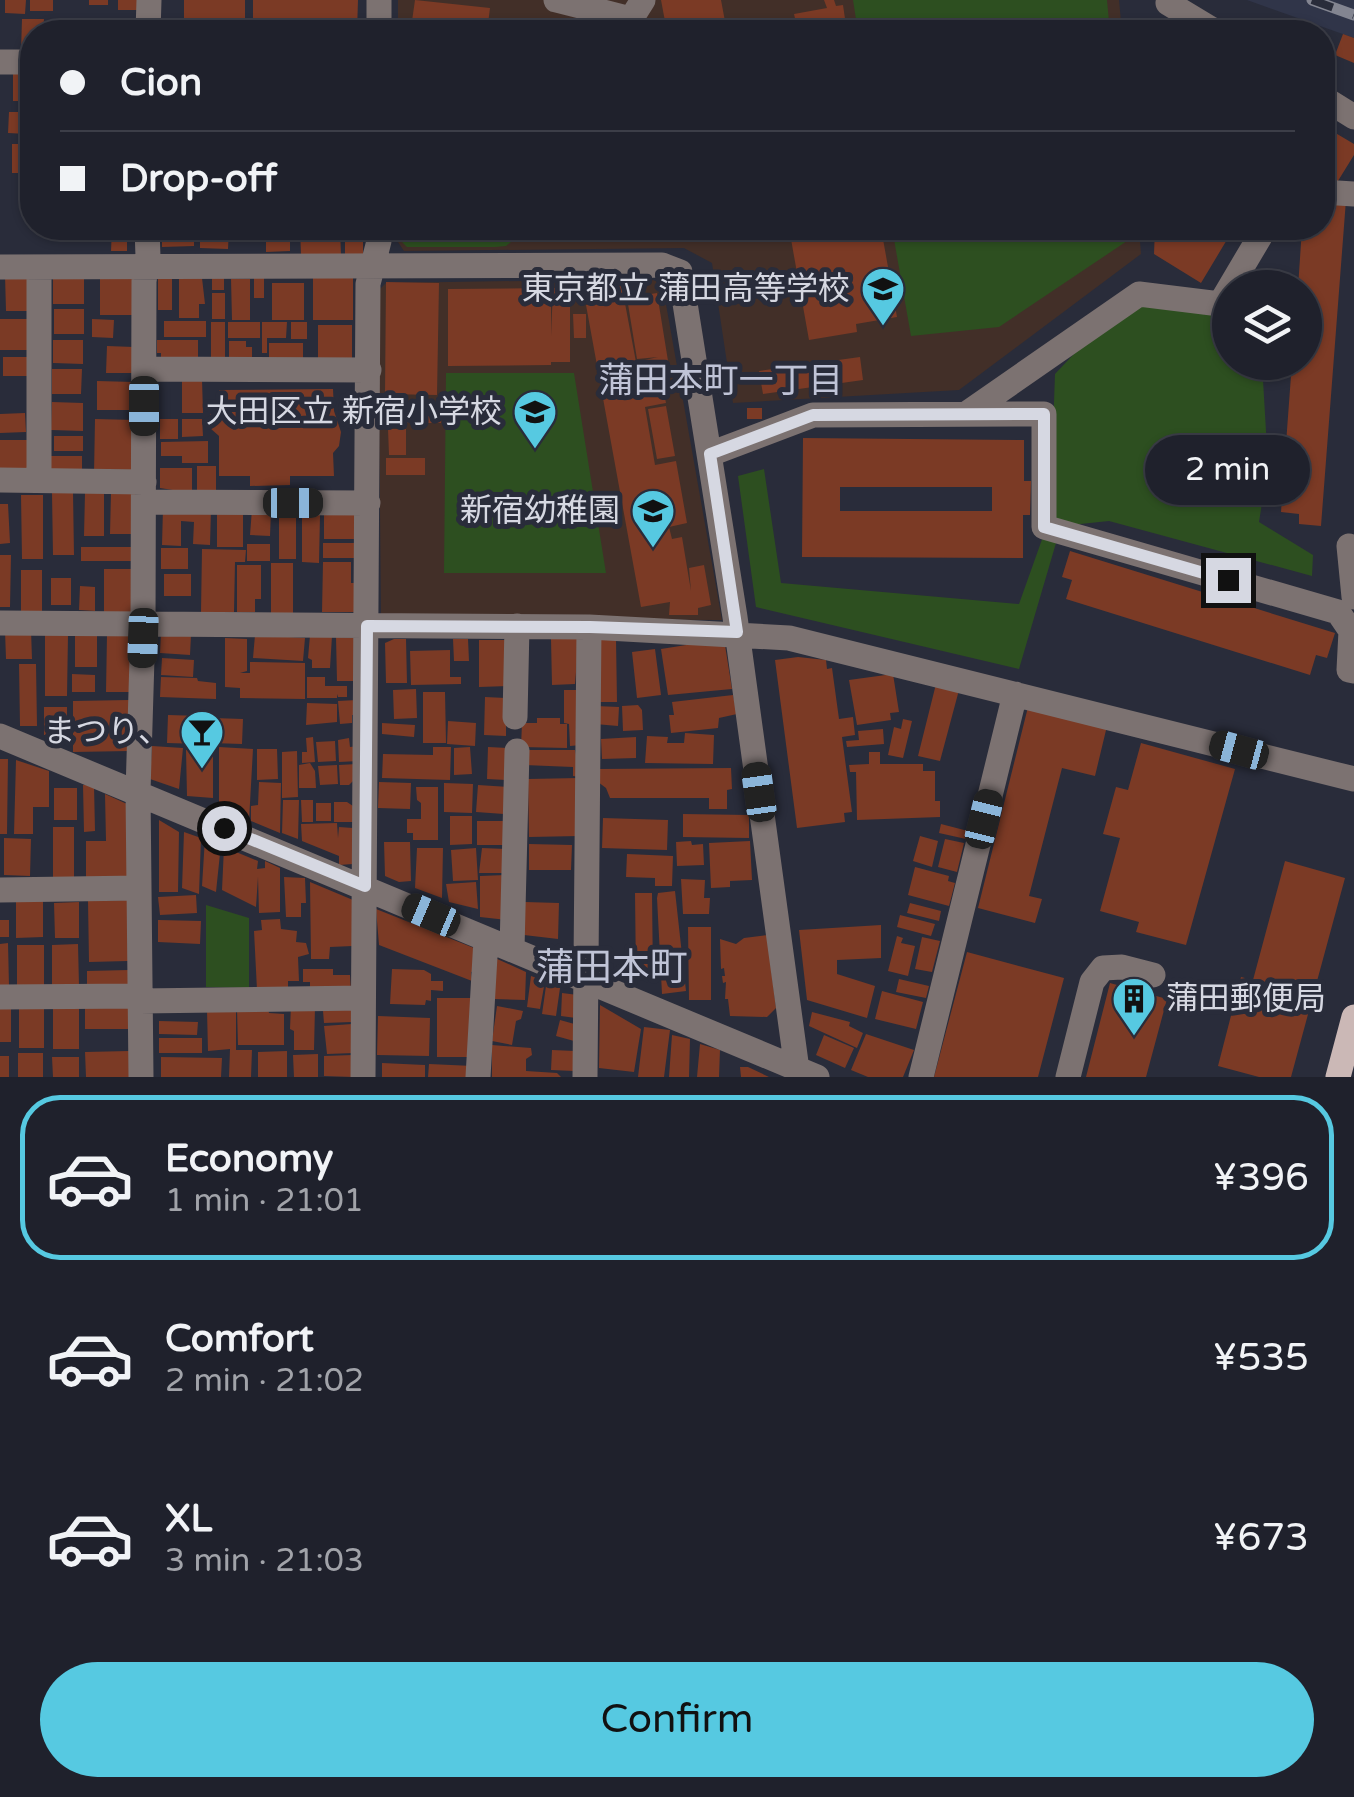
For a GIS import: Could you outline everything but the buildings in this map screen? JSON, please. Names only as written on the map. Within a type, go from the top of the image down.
[{"type":"main road","points":[[1338,1077],[1354,1016]]},
{"type":"street","points":[[556,0],[631,19],[643,0]]},
{"type":"street","points":[[1168,3],[1196,20]]},
{"type":"street","points":[[141,1077],[138,792],[148,240]]},
{"type":"street","points":[[363,1077],[368,284],[377,240]]},
{"type":"street","points":[[966,414],[1139,294],[1220,304],[1258,240]]},
{"type":"street","points":[[0,266],[662,265],[680,272],[804,1074]]},
{"type":"street","points":[[39,480],[40,267]]},
{"type":"street","points":[[144,369],[369,370]]},
{"type":"street","points":[[710,454],[813,415],[1044,414],[1044,527],[1338,612],[1352,622],[1348,670],[1354,671]]},
{"type":"street","points":[[0,480],[368,503]]},
{"type":"street","points":[[1350,546],[1354,597]]},
{"type":"street","points":[[0,623],[517,626],[737,632],[789,638],[1354,779]]},
{"type":"street","points":[[515,717],[517,626]]},
{"type":"street","points":[[586,1077],[590,627]]},
{"type":"street","points":[[921,1077],[1015,694]]},
{"type":"street","points":[[0,736],[587,979],[804,1074]]},
{"type":"street","points":[[512,949],[517,751]]},
{"type":"street","points":[[0,890],[138,888]]},
{"type":"street","points":[[478,1077],[486,939]]},
{"type":"street","points":[[1068,1077],[1092,982],[1104,968],[1122,966],[1152,975]]},
{"type":"street","points":[[0,997],[363,998]]},
{"type":"shaded area","points":[[398,0],[1119,0],[1121,20],[398,20]]},
{"type":"shaded area","points":[[1247,0],[1354,0],[1354,38],[1335,31],[1335,20],[1303,20]]},
{"type":"shaded area","name":"東京都立 蒲田高等学校","points":[[397,240],[1140,240],[1141,254],[959,390],[733,403],[712,263],[684,248],[404,251]]},
{"type":"shaded area","name":"大田区立 新宿小学校","points":[[650,279],[661,283],[664,293],[722,620],[381,619],[378,291],[386,283]]},
{"type":"green space","points":[[853,0],[1107,0],[1109,20],[856,20]]},
{"type":"green space","points":[[514,240],[495,247],[407,247],[401,241]]},
{"type":"green space","points":[[894,240],[1127,240],[999,327],[911,336]]},
{"type":"green space","points":[[1194,301],[1212,306],[1212,380],[1263,380],[1268,465],[1259,522],[1313,555],[1312,576],[1109,521],[1061,526],[1019,669],[756,607],[738,476],[764,469],[781,583],[1019,604],[1050,517],[1055,374],[1088,339],[1140,305]]},
{"type":"green space","points":[[446,373],[574,373],[606,573],[444,573]]},
{"type":"green space","points":[[206,905],[249,918],[249,988],[206,987]]},
{"type":"railway","points":[[1312,0],[1354,15]]},
{"type":"place","name":"東京都立 蒲田高等学校","points":[[883,327]]},
{"type":"place","name":"大田区立 新宿小学校","points":[[535,450]]},
{"type":"place","name":"新宿幼稚園","points":[[653,549]]},
{"type":"place","name":"まつり、","points":[[202,770]]},
{"type":"place","name":"蒲田郵便局","points":[[1134,1037]]},
{"type":"district","name":"蒲田本町一丁目","points":[[721,381]]},
{"type":"district","name":"蒲田本町","points":[[612,968]]},
{"type":"route","points":[[224,828],[365,886],[367,626],[737,632],[710,454],[813,415],[1044,414],[1044,527],[1228,580]]}]
